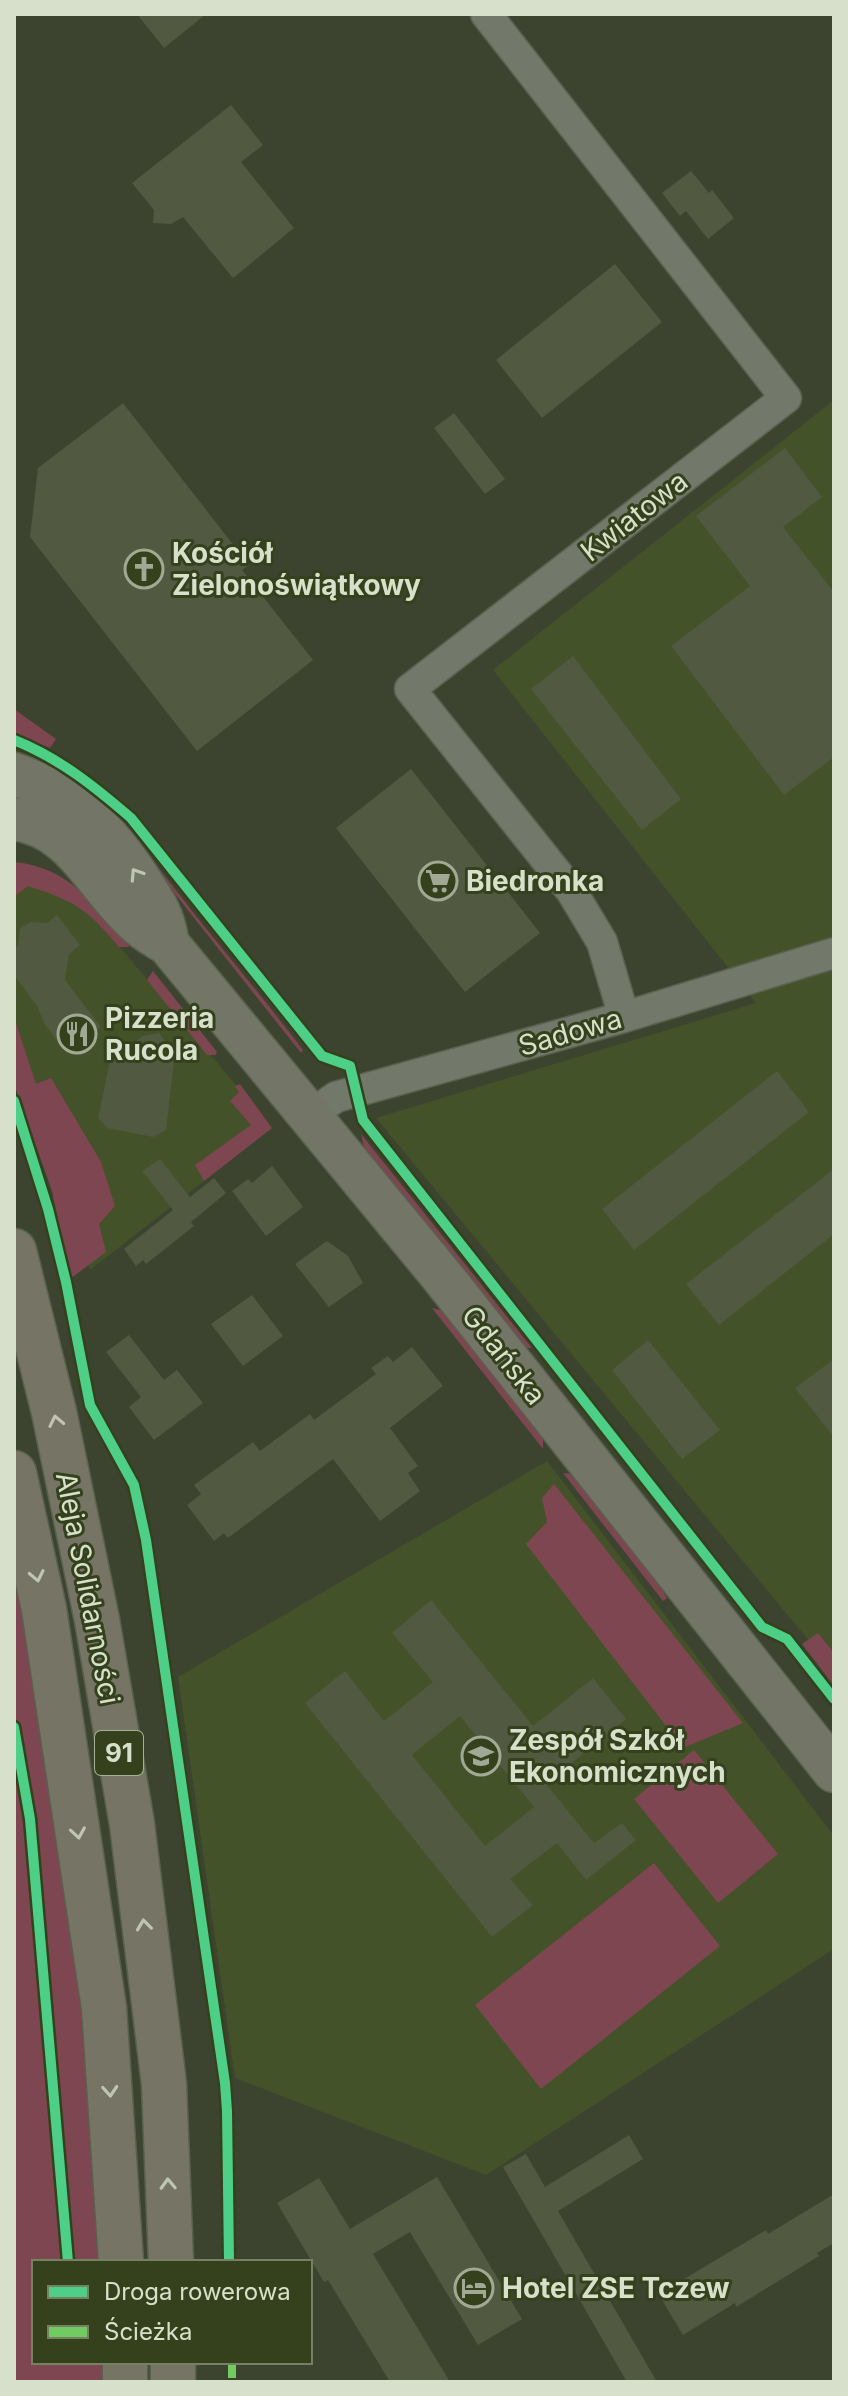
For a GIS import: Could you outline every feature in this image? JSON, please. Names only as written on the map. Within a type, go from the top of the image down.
[{"type":"main road","name":"Aleja Solidarności","points":[[14,1251],[54,1412],[97,1620],[132,1824],[164,2084],[171,2260]]},
{"type":"main road","name":"Aleja Solidarności","points":[[14,1473],[44,1609],[104,2008],[121,2260]]},
{"type":"street","name":"Kwiatowa","points":[[486,14],[786,398],[410,689],[572,892],[602,942],[624,1017]]},
{"type":"street","name":"Gdańska","points":[[14,774],[35,782],[87,815],[120,850],[164,920],[168,944]]},
{"type":"street","name":"Gdańska","points":[[14,819],[31,821],[69,844],[136,922],[168,944],[441,1275],[834,1771]]},
{"type":"street","name":"Sadowa","points":[[309,1116],[336,1097],[624,1017],[834,953]]},
{"type":"shaded area","points":[[834,400],[834,1671],[376,1118],[756,1003],[493,670]]},
{"type":"shaded area","points":[[14,709],[56,739],[50,748],[14,734]]},
{"type":"shaded area","points":[[14,751],[44,764],[72,781],[121,824],[279,1019],[303,1050],[301,1053],[145,856],[43,765]]},
{"type":"shaded area","points":[[14,862],[33,865],[66,880],[93,903],[131,944],[119,947],[98,923],[58,897],[28,886],[14,897]]},
{"type":"shaded area","points":[[24,881],[82,902],[272,1128],[90,1270],[14,1024],[14,890]]},
{"type":"shaded area","points":[[153,971],[217,1052],[215,1055],[207,1055],[147,980]]},
{"type":"shaded area","points":[[14,1017],[36,1084],[51,1078],[101,1162],[115,1206],[99,1224],[106,1252],[70,1279],[52,1191],[14,1084]]},
{"type":"shaded area","points":[[240,1084],[272,1128],[204,1181],[195,1165],[251,1125],[230,1101],[239,1092],[235,1086]]},
{"type":"shaded area","points":[[361,1134],[532,1348],[522,1348],[365,1153]]},
{"type":"shaded area","points":[[432,1308],[444,1311],[543,1436],[543,1449]]},
{"type":"shaded area","name":"Zespół Szkół Ekonomicznych","points":[[547,1461],[834,1836],[834,1949],[486,2175],[235,2078],[178,1677]]},
{"type":"shaded area","points":[[563,1473],[572,1474],[641,1556],[667,1598],[663,1601]]},
{"type":"shaded area","points":[[554,1484],[743,1723],[683,1748],[526,1544],[547,1522],[542,1498]]},
{"type":"shaded area","points":[[14,1567],[82,1999],[101,2260],[32,2260],[32,2364],[105,2364],[106,2382],[14,2382]]},
{"type":"shaded area","points":[[818,1633],[834,1653],[834,1686],[802,1644]]},
{"type":"shaded area","points":[[694,1750],[778,1854],[718,1903],[634,1799]]},
{"type":"shaded area","points":[[654,1863],[720,1946],[541,2089],[475,2005]]},
{"type":"building","points":[[137,14],[206,14],[164,48]]},
{"type":"building","points":[[231,105],[263,145],[241,162],[294,228],[233,278],[183,217],[171,224],[153,223],[154,210],[132,183]]},
{"type":"building","points":[[691,171],[709,193],[712,190],[734,218],[708,239],[686,211],[680,216],[662,193]]},
{"type":"building","points":[[615,264],[662,322],[542,418],[496,360]]},
{"type":"building","points":[[123,403],[249,565],[242,570],[313,660],[197,751],[30,537],[38,468]]},
{"type":"building","points":[[454,413],[505,479],[485,494],[434,428]]},
{"type":"building","points":[[785,448],[822,497],[783,527],[834,592],[834,757],[784,795],[671,646],[750,586],[696,516]]},
{"type":"building","points":[[573,656],[681,799],[642,830],[531,689]]},
{"type":"building","name":"Biedronka","points":[[411,769],[540,933],[465,992],[336,828]]},
{"type":"building","points":[[57,915],[80,945],[69,954],[65,980],[101,1027],[67,1053],[45,1025],[37,1006],[14,975],[14,949],[18,946],[20,929],[30,922],[47,923]]},
{"type":"building","points":[[159,1033],[175,1054],[166,1130],[153,1137],[107,1128],[98,1118],[110,1061],[143,1036]]},
{"type":"building","points":[[777,1071],[809,1112],[634,1250],[602,1209]]},
{"type":"building","points":[[160,1159],[190,1197],[214,1178],[226,1193],[191,1222],[194,1226],[146,1264],[143,1260],[136,1266],[124,1249],[173,1210],[142,1171]]},
{"type":"building","points":[[272,1166],[303,1207],[266,1236],[232,1191],[248,1179],[252,1183]]},
{"type":"building","points":[[834,1169],[834,1234],[719,1325],[686,1284]]},
{"type":"building","points":[[327,1241],[348,1256],[363,1283],[329,1307],[295,1264]]},
{"type":"building","points":[[252,1295],[283,1336],[243,1366],[211,1324]]},
{"type":"building","points":[[129,1335],[164,1380],[177,1370],[203,1403],[154,1440],[129,1407],[141,1397],[106,1352]]},
{"type":"building","points":[[648,1340],[720,1430],[682,1459],[612,1370]]},
{"type":"building","points":[[412,1347],[443,1386],[390,1428],[418,1466],[408,1473],[420,1491],[380,1521],[333,1459],[228,1538],[224,1533],[214,1541],[187,1505],[201,1494],[194,1485],[253,1442],[260,1451],[310,1414],[314,1420],[376,1374],[371,1368],[388,1356],[393,1362]]},
{"type":"building","points":[[834,1359],[834,1437],[795,1388]]},
{"type":"building","points":[[431,1600],[533,1726],[593,1678],[626,1719],[546,1784],[594,1843],[622,1823],[636,1840],[586,1880],[557,1843],[510,1879],[533,1905],[492,1937],[305,1703],[345,1671],[384,1721],[433,1682],[392,1633]],"holes":[[[460,1716],[534,1807],[485,1846],[412,1755]]]},
{"type":"building","points":[[629,2135],[643,2159],[558,2211],[657,2382],[627,2382],[503,2167],[526,2154],[545,2187]]},
{"type":"building","points":[[437,2177],[522,2319],[478,2345],[410,2232],[373,2254],[450,2382],[390,2382],[328,2280],[324,2282],[277,2203],[319,2178],[350,2229]]},
{"type":"building","points":[[834,2194],[834,2243],[817,2253],[819,2256],[736,2307],[735,2303],[683,2335],[662,2300],[682,2287],[679,2282]]},
{"type":"marked path","points":[[232,2364],[232,2382]]},
{"type":"cycle path","points":[[14,740],[76,774],[131,818],[322,1056],[350,1066],[363,1120],[762,1627],[787,1639],[834,1699]]},
{"type":"cycle path","points":[[14,1101],[48,1209],[90,1405],[134,1485],[146,1540],[225,2083],[229,2260]]},
{"type":"cycle path","points":[[14,1727],[30,1819],[68,2260]]},
{"type":"place","name":"Kościół Zielonoświątkowy","points":[[144,569]]},
{"type":"place","name":"Biedronka","points":[[438,881]]},
{"type":"place","name":"Pizzeria Rucola","points":[[77,1034]]},
{"type":"place","name":"Zespół Szkół Ekonomicznych","points":[[481,1756]]},
{"type":"place","name":"Hotel ZSE Tczew","points":[[474,2288]]}]
